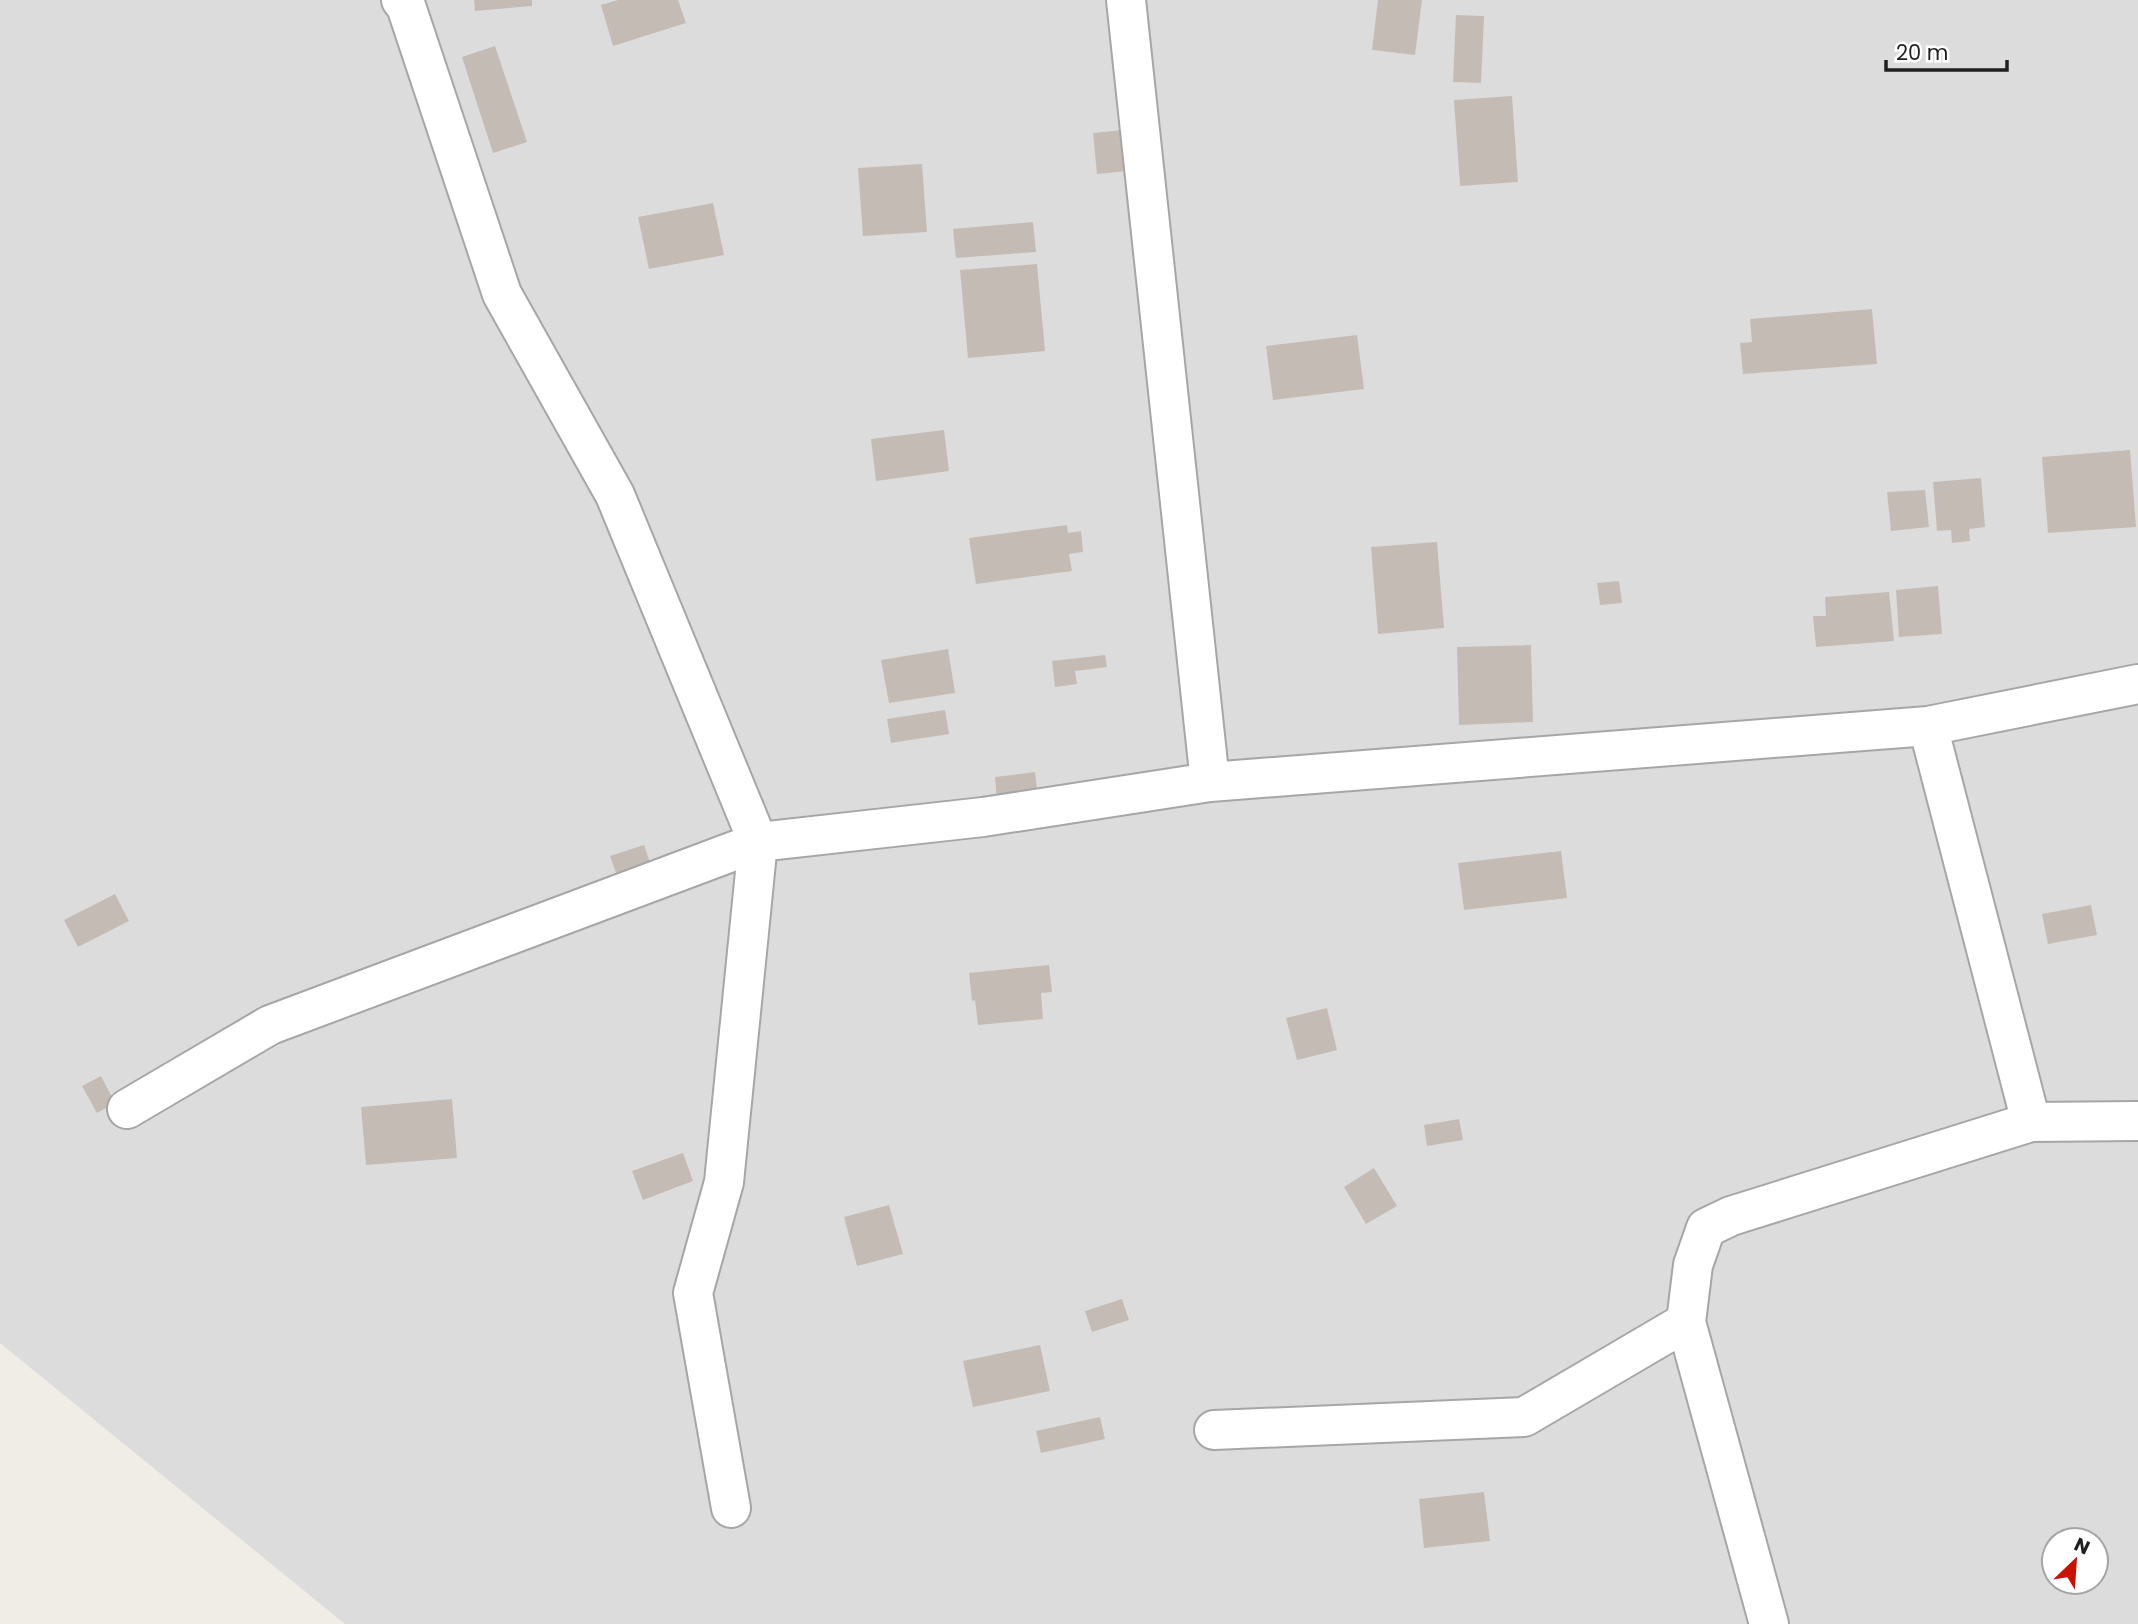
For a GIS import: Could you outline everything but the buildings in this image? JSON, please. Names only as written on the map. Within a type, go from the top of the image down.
[{"type":"street","points":[[401,0],[406,6],[502,294],[615,495],[758,842],[724,1182],[693,1293],[731,1507]]},
{"type":"street","points":[[1126,0],[1210,782]]},
{"type":"street","points":[[127,1109],[270,1025],[758,842],[983,817],[1210,782],[1928,726],[2138,684]]},
{"type":"street","points":[[1928,726],[2031,1122]]},
{"type":"street","points":[[1769,1624],[1686,1322],[1693,1265],[1706,1228],[1731,1216],[2031,1122],[2138,1121]]},
{"type":"street","points":[[1214,1430],[1524,1417],[1686,1322]]},
{"type":"shaded area","points":[[0,0],[2138,0],[2138,1624],[345,1624],[0,1343]]}]
